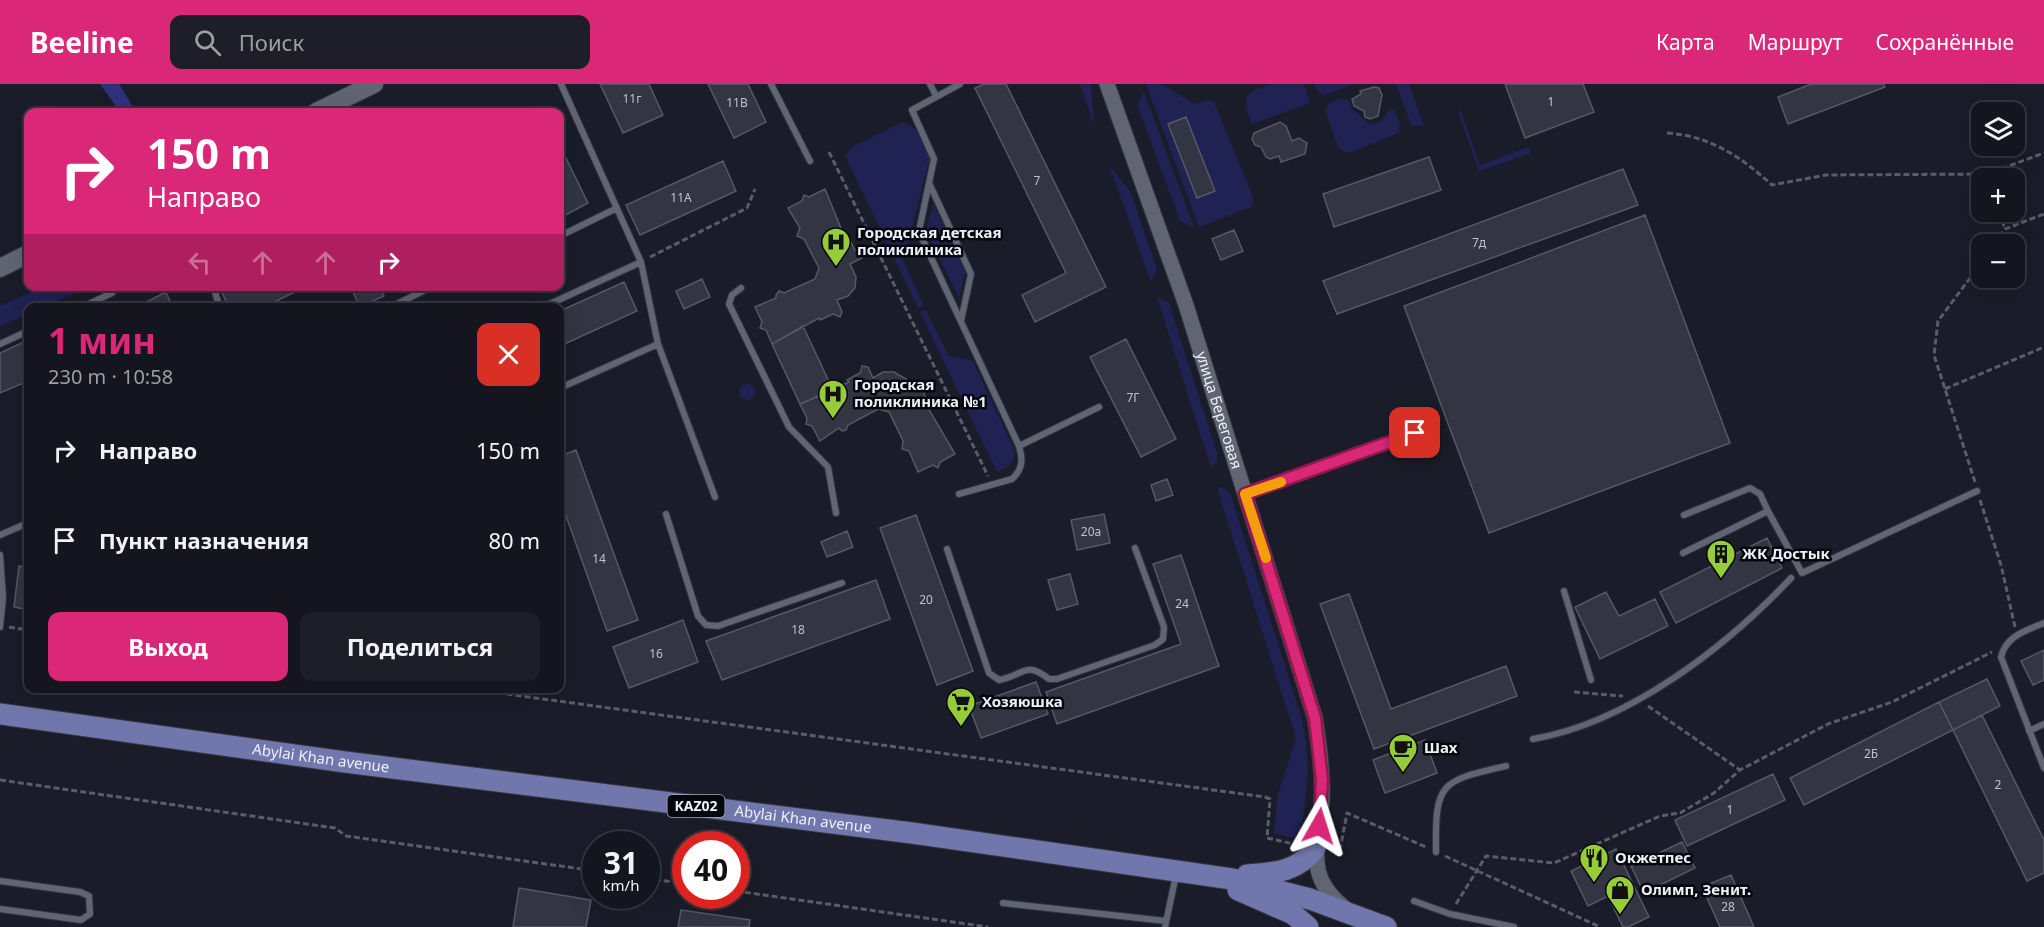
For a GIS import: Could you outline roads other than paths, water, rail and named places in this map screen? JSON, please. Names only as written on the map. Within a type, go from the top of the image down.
[{"type":"highway","name":"Abylai Khan avenue","points":[[0,714],[345,762],[912,833],[1199,874],[1258,884],[1386,927]]},
{"type":"highway","points":[[1199,874],[1241,875],[1283,871],[1301,864],[1308,847]]},
{"type":"highway","points":[[1199,874],[1279,907],[1293,914],[1308,927]]},
{"type":"main road","points":[[324,108],[374,84]]},
{"type":"main road","points":[[0,268],[24,256]]},
{"type":"street","name":"улица Береговая","points":[[1107,84],[1186,305],[1315,718],[1322,780],[1322,804],[1308,847],[1325,889],[1356,916]]},
{"type":"lane","points":[[561,84],[608,185],[615,209],[641,262],[658,344],[715,497]]},
{"type":"lane","points":[[771,84],[810,161]]},
{"type":"lane","points":[[930,84],[936,96]]},
{"type":"lane","points":[[959,494],[1012,479],[1017,475],[1022,462],[1019,446],[920,231],[934,165],[933,154],[912,110],[960,84]]},
{"type":"lane","points":[[930,185],[972,274],[961,321]]},
{"type":"lane","points":[[564,234],[615,209]]},
{"type":"lane","points":[[552,303],[641,262]]},
{"type":"lane","points":[[741,288],[732,295],[729,304],[789,427],[828,467],[836,513]]},
{"type":"lane","points":[[399,303],[423,291]]},
{"type":"lane","points":[[91,303],[112,293]]},
{"type":"lane","points":[[0,344],[24,333]]},
{"type":"lane","points":[[564,386],[658,344]]},
{"type":"lane","points":[[1019,446],[1099,407]]},
{"type":"lane","points":[[1245,494],[1415,433]]},
{"type":"lane","points":[[1684,514],[1750,488],[1760,494],[1802,573],[1977,491]]},
{"type":"lane","points":[[1683,553],[1768,512]]},
{"type":"lane","points":[[666,514],[698,616],[706,625],[718,626],[842,583]]},
{"type":"lane","points":[[0,535],[24,525]]},
{"type":"lane","points":[[947,549],[989,673],[999,680],[1034,669],[1041,671],[1049,679],[1057,679],[1155,645],[1163,639],[1164,627],[1135,548]]},
{"type":"lane","points":[[0,555],[3,598],[0,627]]},
{"type":"lane","points":[[1533,739],[1560,734],[1591,722],[1710,655],[1758,613],[1791,578]]},
{"type":"lane","points":[[1564,591],[1592,680]]},
{"type":"lane","points":[[2044,623],[2017,634],[2004,646],[2001,657],[2044,768]]},
{"type":"lane","points":[[2029,731],[2044,724]]},
{"type":"lane","points":[[1436,852],[1438,800],[1449,785],[1457,777],[1506,766]]},
{"type":"lane","points":[[1003,903],[1165,924],[1177,871]]},
{"type":"lane","points":[[0,881],[80,892],[89,896],[91,902],[90,914],[81,920],[0,909]]},
{"type":"lane","points":[[1414,901],[1450,914],[1514,927]]},
{"type":"place","name":"Городская детская поликлиника","points":[[836,268]]},
{"type":"place","name":"Городская поликлиника №1","points":[[833,420]]},
{"type":"place","name":"ЖК Достык","points":[[1721,580]]},
{"type":"place","name":"Хозяюшка","points":[[961,728]]},
{"type":"place","name":"Шах","points":[[1403,774]]},
{"type":"place","name":"Окжетпес","points":[[1594,884]]},
{"type":"place","name":"Олимп, Зенит.","points":[[1620,916]]}]
